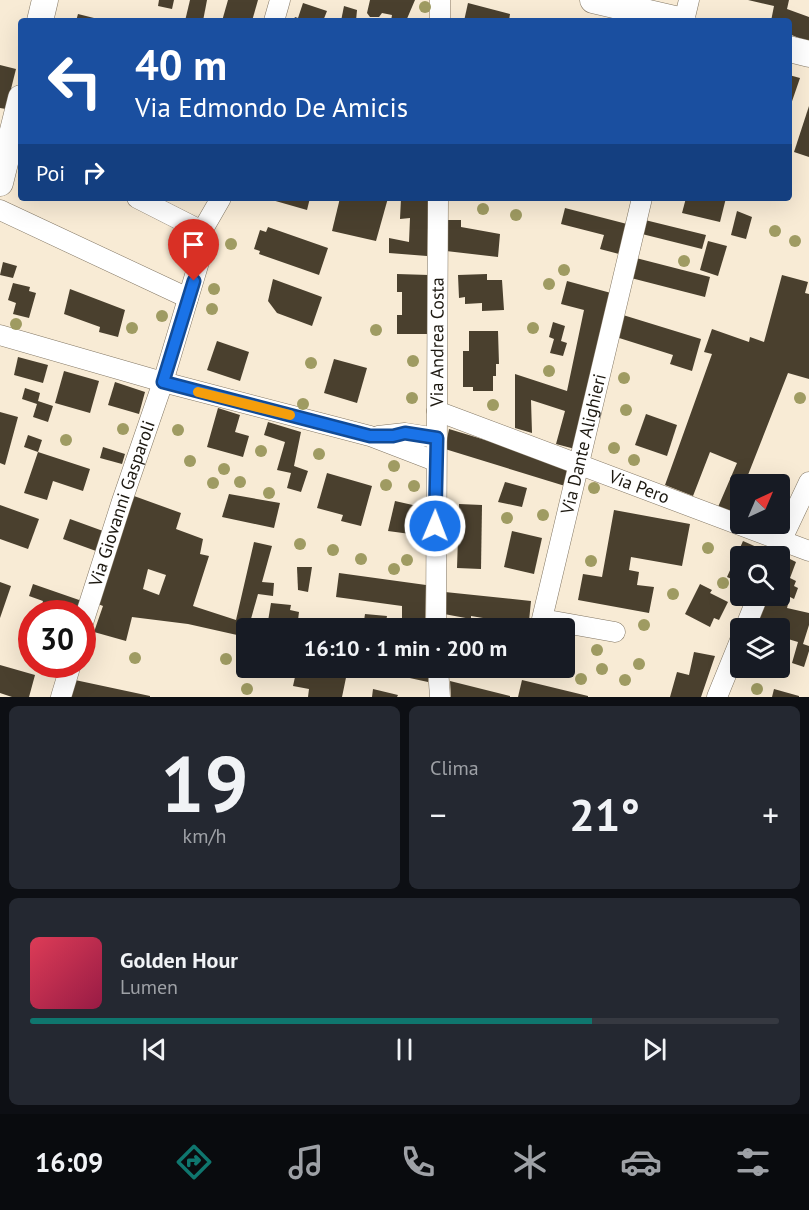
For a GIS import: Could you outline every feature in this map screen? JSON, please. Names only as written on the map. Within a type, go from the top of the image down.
[{"type":"main road","points":[[41,18],[45,0]]},
{"type":"main road","points":[[593,0],[671,18]]},
{"type":"main road","points":[[792,50],[809,54]]},
{"type":"main road","points":[[0,183],[18,111]]},
{"type":"street","points":[[275,18],[280,0]]},
{"type":"street","points":[[440,0],[440,18]]},
{"type":"street","points":[[685,18],[689,0]]},
{"type":"street","points":[[143,201],[202,231],[219,201]]},
{"type":"street","name":"Via Andrea Costa","points":[[436,618],[438,201]]},
{"type":"street","name":"Via Dante Alighieri","points":[[615,632],[542,619],[641,201]]},
{"type":"street","points":[[0,210],[189,298]]},
{"type":"street","name":"Via Giovanni Gasparoli","points":[[90,600],[189,298],[205,242],[202,231]]},
{"type":"street","points":[[0,335],[163,382],[370,436],[435,461]]},
{"type":"street","name":"Via Pero","points":[[437,411],[578,463],[770,546]]},
{"type":"street","points":[[370,436],[393,436],[405,433],[437,438]]},
{"type":"street","points":[[778,546],[809,482]]},
{"type":"street","name":"Via Pero","points":[[790,550],[809,551]]},
{"type":"street","points":[[717,697],[730,665]]},
{"type":"street","points":[[62,697],[67,678]]},
{"type":"street","points":[[439,678],[440,697]]},
{"type":"building","points":[[159,0],[174,0],[172,9],[158,6]]},
{"type":"building","points":[[190,0],[207,0],[204,18],[186,18]]},
{"type":"building","points":[[228,0],[258,0],[253,18],[223,18]]},
{"type":"building","points":[[370,0],[415,0],[407,18],[392,18],[392,15],[382,13],[379,17],[370,17],[367,13]]},
{"type":"building","points":[[748,0],[789,0],[787,9],[809,17],[809,42],[792,35],[792,18],[772,18],[774,6]]},
{"type":"building","points":[[303,3],[327,11],[324,18],[298,18]]},
{"type":"building","points":[[468,3],[510,14],[509,18],[465,18]]},
{"type":"building","points":[[344,6],[357,10],[356,18],[342,18]]},
{"type":"building","points":[[78,14],[94,18],[77,18]]},
{"type":"building","points":[[0,65],[16,69],[6,109],[0,108]]},
{"type":"building","points":[[792,76],[800,78],[792,101]]},
{"type":"building","points":[[809,106],[809,157],[794,152]]},
{"type":"building","points":[[276,201],[309,201],[307,210]]},
{"type":"building","points":[[339,201],[387,201],[376,241],[332,231]]},
{"type":"building","points":[[401,201],[429,201],[427,256],[389,253],[389,238],[409,242],[410,218],[400,219]]},
{"type":"building","points":[[685,201],[725,201],[720,222],[682,213]]},
{"type":"building","points":[[565,208],[627,224],[619,254],[600,249],[604,235],[561,224]]},
{"type":"building","points":[[737,211],[752,217],[746,239],[731,235]]},
{"type":"building","points":[[447,220],[461,220],[461,227],[500,234],[498,257],[446,251]]},
{"type":"building","points":[[645,220],[706,235],[702,249],[642,234]]},
{"type":"building","points":[[268,227],[328,248],[319,275],[259,254],[260,251],[254,249],[260,230],[266,232]]},
{"type":"building","points":[[708,241],[727,246],[718,276],[700,270]]},
{"type":"building","points":[[636,258],[710,277],[705,297],[631,278]]},
{"type":"building","points":[[3,262],[17,266],[13,278],[0,275]]},
{"type":"building","points":[[397,274],[429,275],[429,334],[397,334],[397,315],[402,315],[402,292],[397,292]]},
{"type":"building","points":[[487,274],[487,280],[502,280],[504,310],[482,311],[482,303],[465,304],[465,297],[459,298],[458,275]]},
{"type":"building","points":[[782,275],[808,282],[805,293],[809,294],[809,379],[788,373],[748,474],[732,474],[737,463],[710,452],[693,496],[665,485],[712,354],[704,352],[712,329],[749,342],[750,337],[764,342]]},
{"type":"building","points":[[273,279],[322,297],[312,326],[277,313],[268,301]]},
{"type":"building","points":[[567,281],[611,293],[575,449],[556,444],[565,411],[531,400],[532,433],[515,428],[515,374],[567,391],[584,310],[561,304]]},
{"type":"building","points":[[13,283],[30,287],[29,291],[36,293],[29,318],[13,314],[16,303],[8,300]]},
{"type":"building","points":[[70,289],[125,310],[118,337],[99,332],[100,327],[64,314]]},
{"type":"building","points":[[623,315],[701,339],[692,371],[670,364],[673,355],[616,337]]},
{"type":"building","points":[[553,322],[565,326],[561,341],[567,343],[563,356],[550,353],[554,339],[549,337]]},
{"type":"building","points":[[469,331],[498,331],[499,364],[496,364],[496,376],[493,376],[493,391],[473,391],[473,387],[463,387],[463,351],[469,351]]},
{"type":"building","points":[[217,341],[249,352],[240,381],[207,370]]},
{"type":"building","points":[[18,357],[48,365],[43,383],[14,375]]},
{"type":"building","points":[[334,359],[367,368],[357,403],[324,393]]},
{"type":"building","points":[[64,371],[99,381],[90,413],[55,403]]},
{"type":"building","points":[[115,382],[145,392],[139,414],[108,405]]},
{"type":"building","points":[[25,388],[40,393],[38,401],[53,406],[48,422],[33,417],[37,404],[22,399]]},
{"type":"building","points":[[218,408],[240,415],[235,432],[249,436],[243,457],[207,447]]},
{"type":"building","points":[[0,412],[18,417],[5,465],[0,463]]},
{"type":"building","points":[[646,414],[677,425],[667,456],[635,445]]},
{"type":"building","points":[[268,422],[301,432],[294,466],[308,471],[301,492],[287,488],[291,473],[277,470],[285,442],[264,435]]},
{"type":"building","points":[[449,429],[571,466],[565,486],[445,449]]},
{"type":"building","points":[[28,435],[42,440],[38,452],[24,447]]},
{"type":"building","points":[[103,447],[125,454],[122,464],[100,458]]},
{"type":"building","points":[[38,452],[90,469],[83,491],[53,481],[47,500],[24,493]]},
{"type":"building","points":[[327,473],[372,486],[361,526],[341,521],[343,515],[317,508]]},
{"type":"building","points":[[730,479],[730,512],[718,507]]},
{"type":"building","points":[[505,482],[527,488],[522,507],[498,502]]},
{"type":"building","points":[[229,494],[280,503],[274,528],[222,517]]},
{"type":"building","points":[[134,496],[181,513],[176,529],[203,539],[200,554],[209,556],[193,606],[236,620],[236,635],[188,624],[132,617],[126,641],[96,633],[103,606],[98,604]],"holes":[[[148,569],[166,575],[159,595],[143,589]]]},
{"type":"building","points":[[395,501],[426,508],[425,536],[388,531]]},
{"type":"building","points":[[459,504],[482,505],[481,569],[457,568]]},
{"type":"building","points":[[0,505],[39,519],[28,549],[0,539]]},
{"type":"building","points":[[614,510],[690,524],[682,566],[631,557],[629,570],[639,572],[637,585],[654,587],[649,613],[578,600],[583,574],[602,577]]},
{"type":"building","points":[[70,519],[103,531],[96,551],[63,539]]},
{"type":"building","points":[[512,531],[542,538],[534,574],[504,567]]},
{"type":"building","points":[[743,541],[754,546],[741,546]]},
{"type":"building","points":[[254,542],[272,546],[262,582],[274,583],[273,596],[258,594],[251,618],[236,618]]},
{"type":"building","points":[[790,559],[796,562],[790,578]]},
{"type":"building","points":[[297,567],[312,567],[308,592],[298,590]]},
{"type":"building","points":[[339,573],[426,585],[425,618],[402,618],[402,606],[336,597]]},
{"type":"building","points":[[790,578],[796,581],[794,586],[798,588],[794,599],[790,597]]},
{"type":"building","points":[[0,582],[11,586],[0,618]]},
{"type":"building","points":[[33,584],[79,600],[40,600],[29,596]]},
{"type":"building","points":[[700,584],[712,590],[710,593],[728,602],[719,620],[714,618],[710,627],[685,614]]},
{"type":"building","points":[[445,592],[531,601],[529,618],[471,616],[471,618],[466,618],[444,614]]},
{"type":"building","points":[[271,603],[291,605],[290,610],[299,612],[298,618],[268,618]]},
{"type":"building","points":[[761,606],[788,606],[787,608],[809,613],[809,625],[803,644],[809,646],[809,651],[804,667],[792,663],[798,642],[790,640],[790,618],[757,618]]},
{"type":"building","points":[[365,614],[387,616],[387,618],[364,618]]},
{"type":"building","points":[[694,652],[715,656],[701,697],[670,697],[677,672],[689,675]]},
{"type":"building","points":[[0,665],[18,670],[18,678],[34,678],[29,697],[12,697],[0,693]]},
{"type":"building","points":[[295,678],[346,678],[342,697],[308,697],[309,689],[293,686]]},
{"type":"building","points":[[410,678],[428,678],[428,682]]},
{"type":"building","points":[[75,680],[150,696],[150,697],[71,697]]},
{"type":"building","points":[[522,680],[588,696],[588,697],[518,697]]},
{"type":"building","points":[[450,681],[510,696],[510,697],[451,697]]},
{"type":"building","points":[[373,689],[398,695],[397,697],[372,697]]},
{"type":"building","points":[[774,689],[799,696],[799,697],[772,697]]},
{"type":"slow traffic","points":[[198,392],[290,415]]},
{"type":"route","points":[[194,281],[163,382],[370,436],[393,436],[405,433],[437,438],[435,526]]}]
